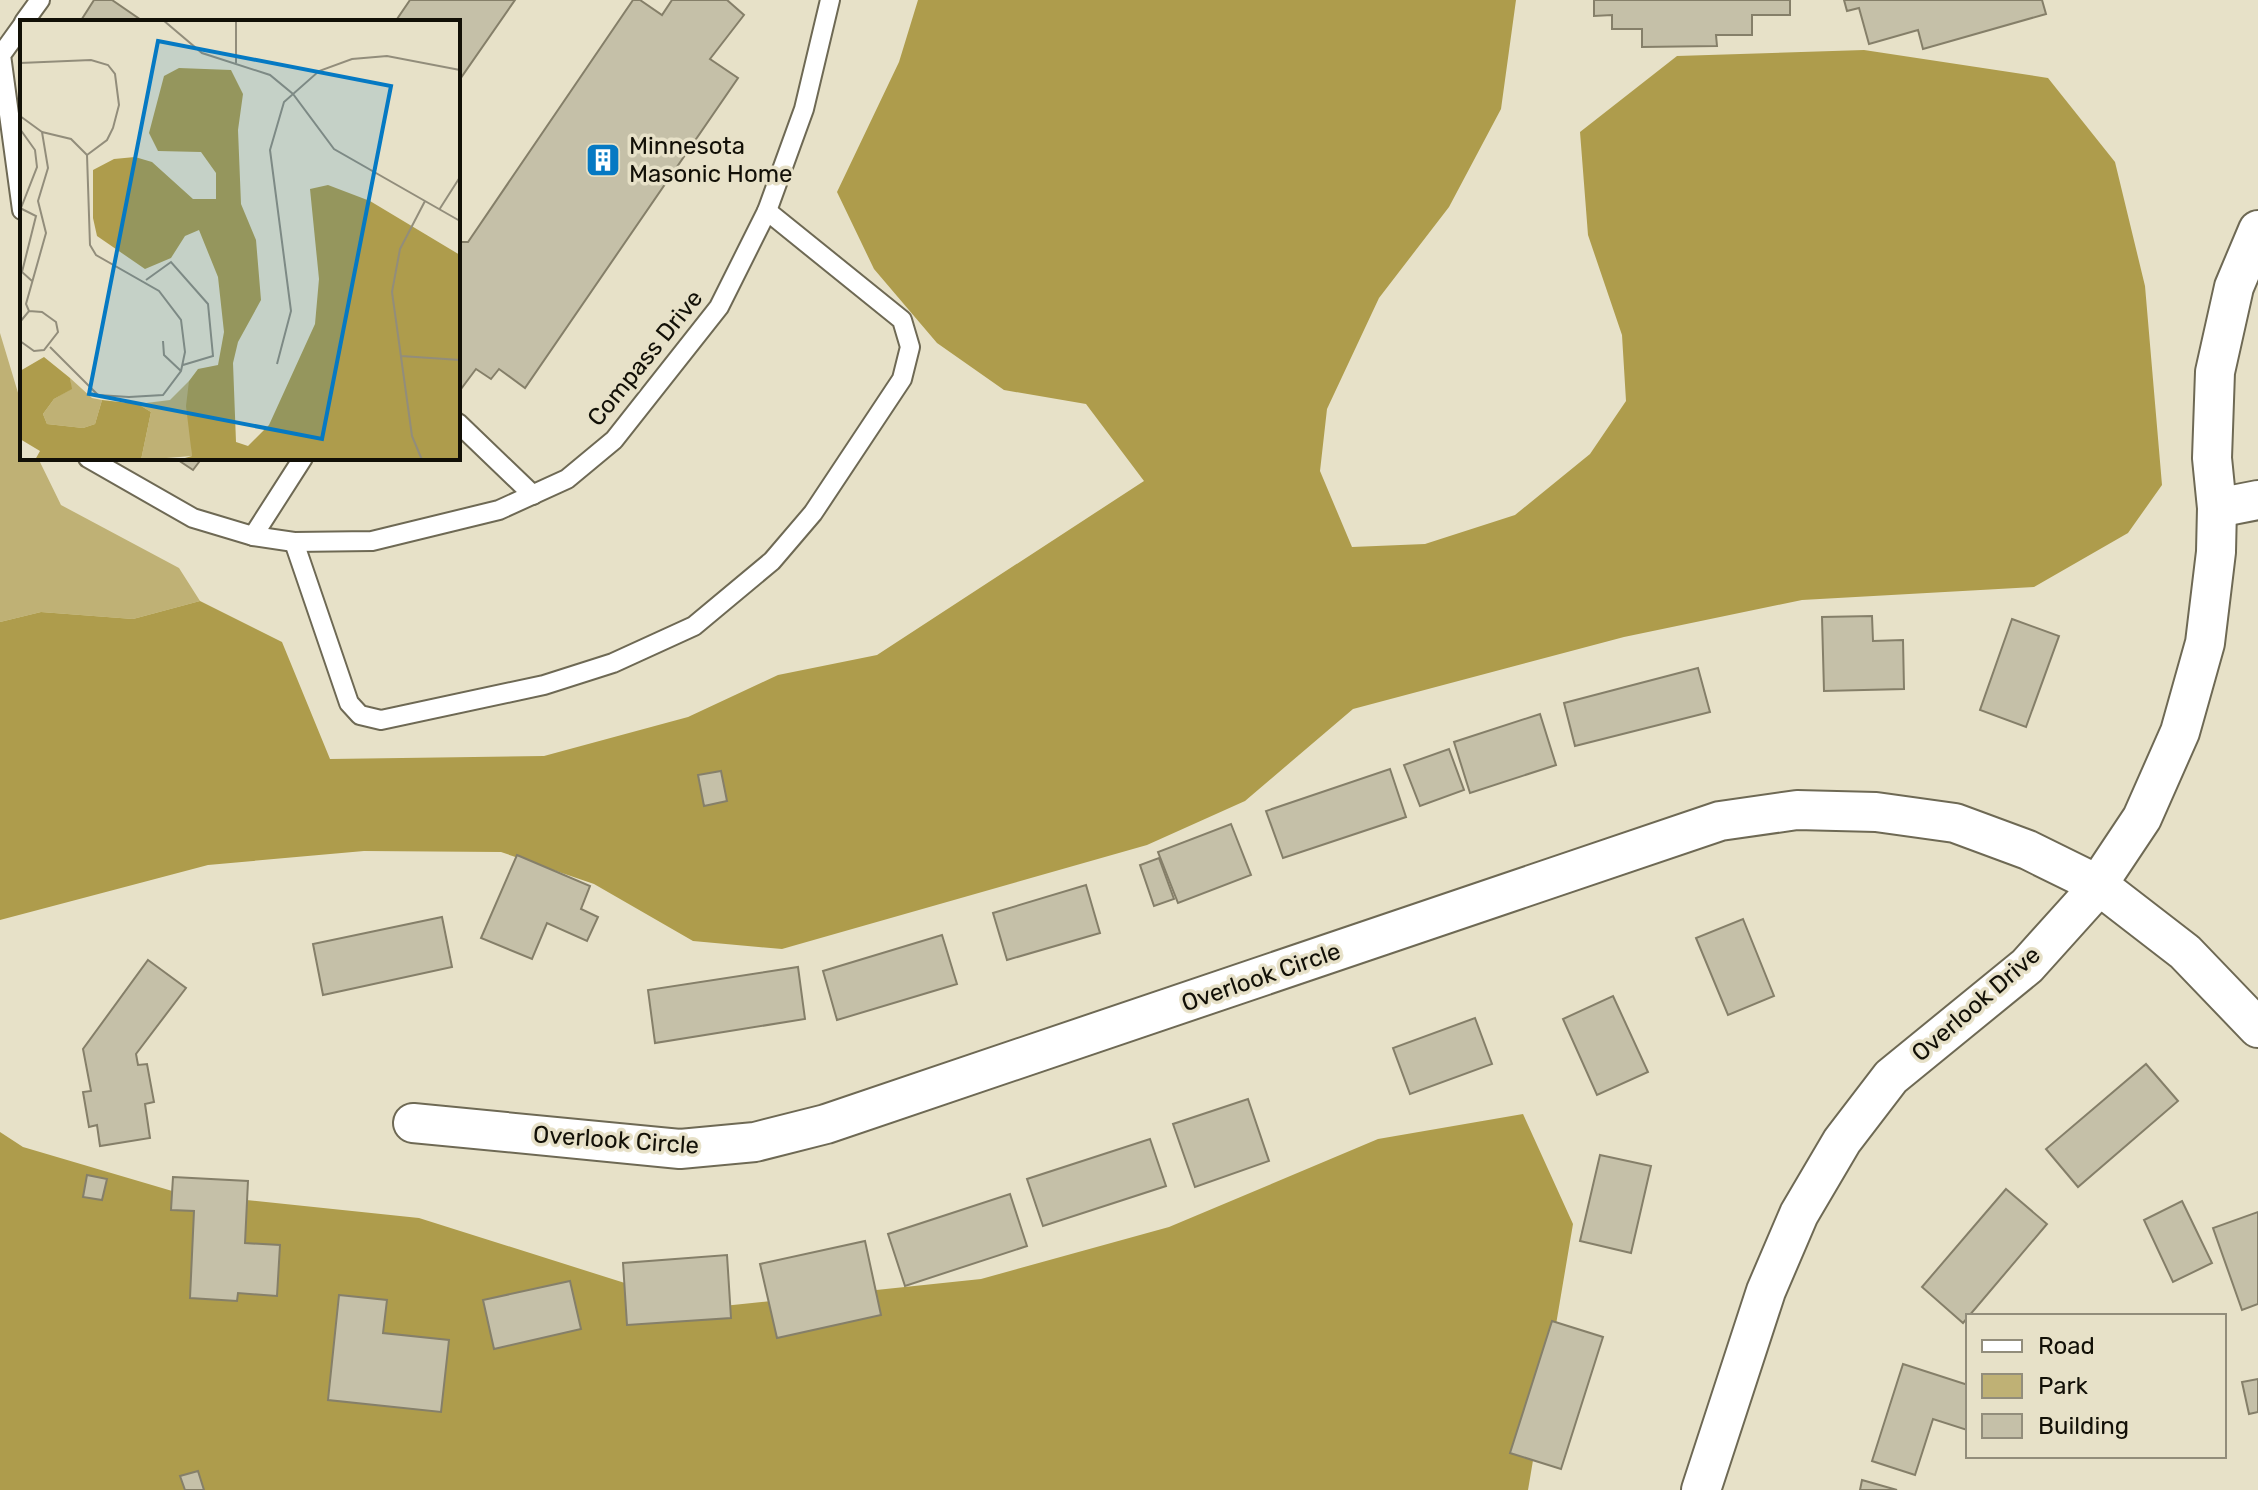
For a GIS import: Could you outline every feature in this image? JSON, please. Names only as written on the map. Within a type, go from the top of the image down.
[{"type":"street","name":"Overlook Drive","points":[[1701,1490],[1766,1291],[1799,1214],[1842,1141],[1891,1077],[2027,966],[2090,896],[2142,818],[2180,732],[2205,643],[2216,552],[2217,508],[2212,458],[2215,372],[2234,287],[2258,230]]},
{"type":"street","points":[[2217,508],[2258,500]]},
{"type":"street","name":"Overlook Circle","points":[[413,1123],[680,1149],[755,1142],[826,1124],[1720,821],[1797,810],[1876,812],[1955,823],[2028,850],[2097,884],[2185,952],[2258,1028]]},
{"type":"lane","points":[[26,20],[40,0]]},
{"type":"lane","name":"Compass Drive","points":[[92,460],[193,518],[253,536],[294,542],[372,541],[499,510],[567,479],[614,440],[719,307],[767,211],[804,109],[830,0]]},
{"type":"lane","points":[[20,28],[1,55],[20,195]]},
{"type":"lane","points":[[294,542],[349,703],[360,715],[381,720],[544,685],[623,659],[694,626],[772,561],[813,513],[902,379],[910,347],[902,320],[767,211]]},
{"type":"lane","points":[[460,425],[533,495]]},
{"type":"lane","points":[[253,536],[302,460]]},
{"type":"green space","points":[[0,333],[20,399],[20,460],[39,460],[61,505],[179,568],[200,601],[133,619],[41,612],[0,622]]},
{"type":"shaded area","points":[[918,0],[1516,0],[1501,109],[1449,207],[1379,298],[1327,409],[1320,471],[1352,547],[1425,544],[1515,515],[1590,454],[1626,401],[1622,335],[1588,235],[1580,132],[1677,56],[1864,50],[2048,78],[2115,162],[2145,286],[2162,485],[2128,533],[2034,587],[1802,600],[1624,637],[1353,709],[1245,801],[1147,845],[782,949],[693,941],[594,884],[501,852],[364,851],[208,865],[0,920],[0,622],[41,612],[133,619],[200,601],[282,642],[330,759],[544,756],[688,717],[778,675],[877,655],[1144,481],[1086,404],[1004,390],[937,343],[874,269],[837,192],[899,62]]},
{"type":"shaded area","points":[[1523,1114],[1573,1224],[1528,1490],[0,1490],[0,1132],[23,1147],[179,1193],[419,1218],[704,1308],[981,1279],[1169,1227],[1378,1139]]},
{"type":"building","points":[[94,0],[112,0],[141,20],[81,20]]},
{"type":"building","points":[[410,0],[515,0],[460,79],[460,20],[396,20]]},
{"type":"building","name":"Minnesota Masonic Home","points":[[633,0],[640,0],[662,15],[672,0],[727,0],[744,15],[710,59],[738,78],[525,388],[499,369],[491,379],[476,369],[460,390],[460,242],[468,242]]},
{"type":"building","points":[[1594,0],[1790,0],[1790,15],[1752,15],[1752,35],[1716,35],[1717,46],[1642,47],[1642,29],[1612,29],[1612,15],[1594,16]]},
{"type":"building","points":[[1844,0],[2042,0],[2046,14],[1923,49],[1918,30],[1869,44],[1859,8],[1847,11]]},
{"type":"building","points":[[178,460],[200,460],[193,470]]},
{"type":"building","points":[[1872,616],[1873,641],[1903,640],[1904,689],[1824,691],[1822,617]]},
{"type":"building","points":[[2012,619],[2059,636],[2026,727],[1980,710]]},
{"type":"building","points":[[1698,668],[1710,712],[1575,746],[1564,703]]},
{"type":"building","points":[[1540,714],[1556,765],[1470,793],[1454,742]]},
{"type":"building","points":[[1449,749],[1464,790],[1420,806],[1404,765]]},
{"type":"building","points":[[1390,769],[1406,817],[1283,858],[1266,811]]},
{"type":"building","points":[[721,771],[727,801],[704,806],[698,775]]},
{"type":"building","points":[[1231,824],[1251,875],[1178,903],[1158,852]]},
{"type":"building","points":[[517,855],[590,886],[581,909],[598,917],[587,941],[547,923],[532,959],[481,938]]},
{"type":"building","points":[[1159,858],[1174,899],[1154,906],[1140,865]]},
{"type":"building","points":[[1086,885],[1100,933],[1007,960],[993,913]]},
{"type":"building","points":[[442,917],[452,967],[323,995],[313,944]]},
{"type":"building","points":[[1743,919],[1774,996],[1728,1015],[1696,938]]},
{"type":"building","points":[[942,935],[957,984],[837,1020],[823,971]]},
{"type":"building","points":[[148,960],[186,988],[136,1054],[138,1065],[147,1064],[154,1102],[145,1104],[150,1138],[100,1146],[97,1125],[89,1127],[83,1092],[91,1091],[83,1049]]},
{"type":"building","points":[[798,967],[805,1019],[655,1043],[648,990]]},
{"type":"building","points":[[1613,996],[1648,1072],[1597,1095],[1563,1019]]},
{"type":"building","points":[[1475,1018],[1492,1064],[1410,1094],[1393,1048]]},
{"type":"building","points":[[2146,1064],[2178,1101],[2078,1187],[2046,1149]]},
{"type":"building","points":[[1248,1099],[1269,1161],[1195,1187],[1173,1124]]},
{"type":"building","points":[[1150,1139],[1166,1186],[1043,1226],[1027,1179]]},
{"type":"building","points":[[1600,1155],[1651,1166],[1631,1253],[1580,1241]]},
{"type":"building","points":[[87,1175],[107,1179],[102,1200],[83,1197]]},
{"type":"building","points":[[173,1177],[248,1181],[245,1243],[280,1245],[277,1296],[238,1293],[237,1301],[190,1298],[194,1211],[171,1210]]},
{"type":"building","points":[[2006,1189],[2047,1224],[1971,1314],[1966,1314],[1963,1323],[1922,1287]]},
{"type":"building","points":[[1010,1194],[1027,1246],[905,1286],[888,1234]]},
{"type":"building","points":[[2182,1201],[2212,1263],[2173,1282],[2144,1220]]},
{"type":"building","points":[[2258,1212],[2258,1304],[2242,1310],[2213,1228]]},
{"type":"building","points":[[865,1241],[881,1315],[777,1338],[760,1264]]},
{"type":"building","points":[[727,1255],[731,1318],[627,1325],[623,1263]]},
{"type":"building","points":[[570,1281],[581,1329],[494,1349],[483,1300]]},
{"type":"building","points":[[339,1295],[387,1300],[383,1333],[449,1340],[441,1412],[328,1400]]},
{"type":"building","points":[[1552,1321],[1603,1337],[1561,1469],[1510,1453]]},
{"type":"building","points":[[1903,1364],[1966,1384],[1966,1430],[1933,1419],[1915,1475],[1872,1461]]},
{"type":"building","points":[[2258,1379],[2258,1412],[2249,1414],[2242,1382]]},
{"type":"building","points":[[198,1471],[204,1490],[185,1490],[180,1476]]},
{"type":"building","points":[[1862,1480],[1897,1490],[1860,1490]]},
{"type":"place","name":"Minnesota Masonic Home","points":[[603,160]]}]
